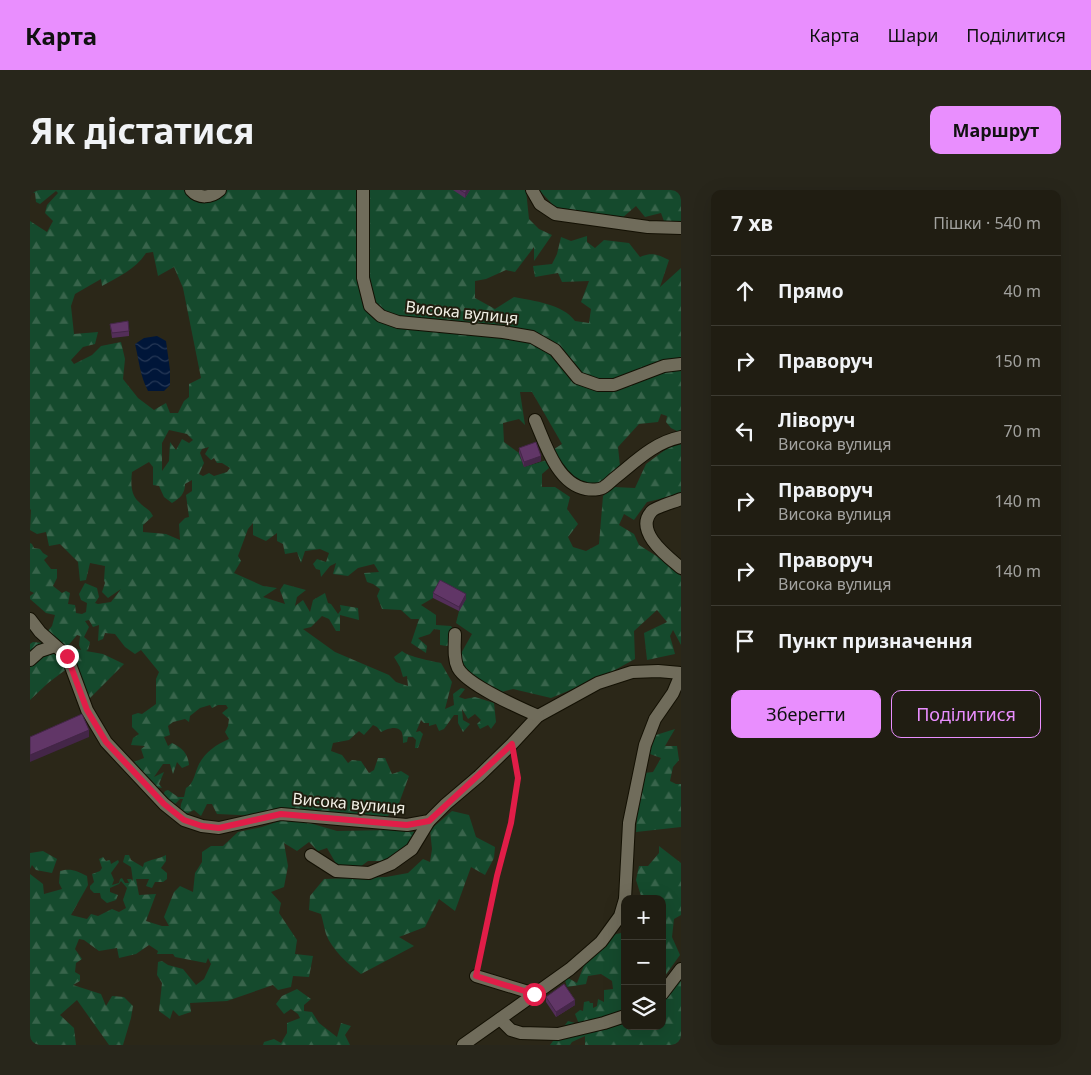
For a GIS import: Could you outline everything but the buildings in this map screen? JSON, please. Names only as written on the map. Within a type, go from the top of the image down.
[{"type":"street","points":[[191,190],[203,197],[215,195],[220,190]]},
{"type":"street","name":"Висока вулиця","points":[[364,190],[363,278],[370,306],[380,316],[398,322],[503,332],[532,337],[555,350],[578,378],[598,385],[614,385],[664,366],[681,364]]},
{"type":"street","points":[[532,190],[540,204],[555,214],[648,227],[681,228]]},
{"type":"street","points":[[535,420],[560,472],[580,488],[591,490],[603,488],[648,451],[666,441],[681,437]]},
{"type":"street","points":[[681,499],[652,510],[647,519],[646,526],[647,532],[658,547],[681,568]]},
{"type":"street","name":"Висока вулиця","points":[[30,619],[40,632],[67,656],[87,710],[106,742],[164,804],[184,820],[202,826],[219,828],[281,814],[407,825],[429,821]]},
{"type":"street","points":[[455,634],[454,655],[458,668],[466,678],[538,716]]},
{"type":"street","points":[[30,660],[40,651],[55,646]]},
{"type":"street","points":[[311,855],[336,871],[369,873],[391,864],[412,849],[429,821],[512,744],[538,716],[598,683],[632,672],[658,671],[681,674],[673,693],[655,719],[645,746],[629,823],[625,895]]},
{"type":"street","points":[[463,1045],[570,969],[601,942],[621,913]]},
{"type":"street","points":[[666,989],[681,969]]},
{"type":"street","points":[[476,976],[534,994]]},
{"type":"street","points":[[500,1019],[511,1030],[522,1033],[558,1034],[621,1017]]},
{"type":"path","points":[[476,976],[497,876],[511,823],[518,778],[512,744]]},
{"type":"green space","points":[[30,190],[526,190],[529,219],[539,229],[552,235],[534,261],[534,247],[515,272],[506,270],[486,279],[475,281],[475,298],[495,309],[514,297],[539,302],[556,307],[570,315],[575,321],[589,323],[591,309],[581,302],[589,281],[562,282],[558,273],[535,277],[533,266],[552,264],[557,254],[561,237],[571,241],[587,236],[587,242],[595,248],[604,240],[629,243],[640,257],[651,254],[669,260],[660,287],[681,268],[681,429],[679,432],[671,428],[666,422],[667,416],[661,414],[658,422],[639,424],[618,447],[620,466],[601,485],[573,481],[551,451],[562,444],[532,392],[520,392],[525,425],[519,419],[503,423],[504,442],[519,453],[524,467],[547,460],[549,468],[542,474],[542,487],[555,487],[570,497],[567,509],[578,524],[568,537],[573,547],[586,551],[599,544],[603,496],[614,487],[635,488],[646,464],[669,447],[681,444],[681,494],[647,502],[634,520],[624,514],[619,525],[634,534],[639,545],[658,557],[681,576],[681,645],[673,630],[670,636],[675,654],[647,660],[644,633],[667,622],[657,610],[634,631],[635,659],[602,677],[551,698],[513,689],[498,693],[465,671],[459,657],[472,634],[456,623],[465,598],[440,585],[433,598],[421,605],[436,615],[436,625],[451,626],[454,630],[452,643],[447,646],[440,645],[440,630],[434,629],[430,634],[418,638],[427,646],[426,653],[411,643],[419,619],[411,619],[401,610],[382,609],[377,596],[380,589],[367,582],[364,573],[379,572],[374,564],[358,568],[348,576],[333,574],[336,563],[330,566],[321,577],[320,570],[316,569],[313,564],[317,559],[326,562],[329,553],[320,549],[305,551],[301,563],[297,552],[285,554],[283,544],[277,541],[277,533],[266,541],[253,535],[253,523],[248,529],[238,556],[241,561],[234,573],[263,586],[277,588],[263,597],[285,604],[280,590],[284,584],[306,590],[297,597],[295,606],[303,600],[310,612],[313,600],[325,593],[328,603],[331,604],[338,614],[341,610],[340,605],[358,608],[359,620],[340,615],[340,631],[336,631],[329,619],[322,616],[311,627],[303,629],[335,652],[389,675],[396,682],[408,686],[407,676],[403,677],[394,657],[402,651],[415,657],[441,663],[452,682],[445,709],[454,705],[453,694],[461,688],[465,689],[459,697],[465,699],[475,697],[494,703],[496,722],[491,729],[488,725],[480,729],[477,724],[481,720],[475,714],[468,719],[462,709],[463,720],[470,724],[463,732],[458,723],[458,715],[454,715],[444,729],[439,731],[436,724],[429,726],[429,723],[424,723],[421,720],[416,732],[420,731],[423,734],[418,748],[415,748],[416,740],[413,737],[408,737],[407,742],[403,743],[402,733],[399,729],[391,728],[381,732],[373,725],[364,735],[359,731],[349,740],[333,743],[331,751],[342,755],[348,763],[352,760],[361,761],[369,773],[374,770],[378,758],[385,758],[392,774],[401,771],[409,776],[398,806],[383,821],[217,814],[212,804],[207,804],[201,816],[194,810],[188,813],[180,813],[183,799],[180,799],[173,806],[162,797],[165,791],[168,790],[178,797],[184,797],[186,788],[193,781],[199,764],[205,755],[229,739],[225,732],[229,719],[222,713],[228,708],[226,705],[218,705],[212,708],[210,705],[200,708],[190,716],[189,722],[185,719],[173,722],[168,726],[170,735],[164,737],[168,746],[172,743],[182,749],[186,754],[189,765],[182,768],[177,762],[173,774],[170,764],[163,764],[154,777],[164,772],[159,784],[162,788],[152,787],[131,763],[144,758],[141,749],[145,746],[131,745],[133,738],[139,734],[132,727],[132,715],[142,714],[156,704],[156,679],[159,672],[141,650],[135,654],[125,647],[115,634],[105,633],[103,639],[98,641],[99,625],[93,627],[89,620],[85,621],[89,627],[84,637],[90,642],[86,651],[103,654],[124,664],[87,701],[72,665],[48,683],[30,700],[30,644],[33,642],[54,644],[47,632],[52,626],[55,615],[46,613],[30,599],[30,596],[34,593],[30,591],[30,543],[34,548],[40,549],[48,556],[44,560],[51,569],[57,569],[57,578],[53,586],[62,593],[66,591],[70,593],[68,604],[75,605],[76,613],[82,614],[86,612],[87,603],[81,600],[79,594],[85,583],[97,588],[99,597],[95,603],[98,604],[111,602],[121,589],[108,598],[102,592],[105,583],[105,566],[90,563],[86,580],[80,581],[78,562],[60,544],[49,546],[46,532],[37,534],[30,530],[30,221],[47,232],[53,221],[45,213],[47,205],[58,193],[56,191],[40,204],[36,202],[35,193],[30,192]],"holes":[[[153,252],[158,276],[174,267],[183,288],[201,378],[189,384],[189,397],[184,401],[178,413],[170,413],[166,403],[154,410],[138,398],[123,379],[125,359],[121,342],[101,346],[92,355],[74,364],[71,360],[83,347],[95,344],[98,332],[74,334],[71,306],[75,294],[101,279],[102,286],[120,276],[137,264],[146,253]],[[169,430],[187,434],[193,440],[189,443],[182,439],[176,450],[170,442],[169,461],[162,471],[162,443]],[[209,447],[205,454],[211,460],[214,458],[217,463],[222,463],[230,468],[227,472],[214,476],[209,473],[203,476],[199,474],[204,463],[200,453],[202,449]],[[149,462],[153,467],[153,485],[159,486],[164,497],[172,503],[182,495],[185,484],[192,480],[192,491],[186,495],[189,517],[179,524],[180,540],[166,534],[143,532],[143,525],[153,516],[136,499],[132,488],[132,472]],[[77,635],[80,636],[79,645],[81,650],[67,647]]]},
{"type":"green space","points":[[539,190],[681,190],[681,222],[665,224],[661,213],[645,217],[636,206],[622,218],[555,207]]},
{"type":"green space","points":[[675,729],[665,746],[677,746],[679,760],[673,767],[670,781],[681,784],[681,827],[636,832],[644,773],[653,772],[661,758],[650,754],[645,762],[656,735]]},
{"type":"green space","points":[[452,811],[469,815],[476,837],[495,847],[494,858],[485,875],[471,867],[455,911],[439,899],[425,927],[399,937],[414,946],[361,974],[332,946],[326,934],[321,914],[309,910],[310,896],[324,879],[386,877],[408,873],[423,859],[430,862],[432,849],[430,830]]},
{"type":"green space","points":[[285,819],[305,819],[313,824],[337,831],[389,830],[415,832],[411,843],[395,857],[382,861],[368,861],[356,870],[338,867],[327,848],[318,851],[309,842],[297,851],[284,843],[288,866],[284,887],[271,892],[281,903],[279,913],[297,940],[295,954],[313,956],[309,977],[293,976],[291,987],[278,990],[273,985],[227,1001],[190,1003],[191,1012],[179,1016],[173,1010],[170,1019],[159,1011],[162,983],[157,975],[158,962],[162,961],[168,965],[183,969],[196,985],[204,979],[211,964],[208,958],[206,963],[175,957],[173,954],[157,954],[158,951],[149,945],[136,954],[119,958],[117,948],[99,951],[84,940],[79,939],[75,949],[82,959],[76,963],[75,972],[80,975],[80,981],[73,985],[101,994],[106,1006],[112,996],[124,997],[133,1006],[123,1045],[109,1045],[77,1000],[60,1015],[74,1028],[76,1045],[30,1045],[30,874],[43,884],[44,894],[62,889],[59,883],[60,871],[74,870],[87,876],[88,885],[71,915],[87,919],[91,914],[98,916],[112,909],[119,912],[126,908],[123,900],[127,888],[121,881],[119,884],[110,888],[110,892],[118,895],[116,900],[107,903],[101,898],[100,893],[94,893],[90,889],[94,882],[92,874],[100,871],[102,868],[99,859],[103,857],[106,861],[110,860],[111,864],[118,860],[119,862],[111,873],[114,880],[112,885],[119,883],[122,878],[125,883],[129,883],[127,879],[133,881],[131,867],[123,862],[125,855],[129,855],[131,860],[143,867],[144,863],[166,855],[166,861],[161,868],[167,873],[167,879],[163,882],[155,882],[152,888],[146,886],[149,879],[136,879],[139,895],[156,894],[146,921],[169,926],[164,917],[174,892],[180,886],[193,892],[195,873],[202,862],[202,852],[211,846],[223,846],[238,832],[262,827]]},
{"type":"green space","points":[[659,846],[681,863],[681,915],[674,919],[672,937],[680,955],[666,974],[666,895],[641,895],[636,880],[639,866],[648,866],[659,853]]},
{"type":"green space","points":[[43,851],[57,859],[52,873],[36,870],[32,865],[30,869],[30,853]]},
{"type":"green space","points":[[621,933],[621,1030],[666,1030],[666,990],[681,981],[681,1045],[585,1045],[585,1036],[572,1042],[570,1045],[550,1045],[568,1021],[579,1024],[575,1014],[580,1010],[583,1011],[584,1002],[589,1001],[593,1003],[593,1008],[597,1006],[598,999],[604,1002],[604,990],[613,989],[612,981],[601,974],[588,976],[586,984],[567,987],[565,980],[568,978],[577,983],[585,963],[612,935]]},
{"type":"green space","points":[[297,989],[311,999],[304,1005],[304,1011],[312,1012],[319,1023],[337,1037],[341,1023],[351,1026],[345,1035],[350,1045],[263,1045],[264,1042],[274,1039],[281,1043],[287,1033],[287,1023],[300,1018],[291,1009],[284,1014],[276,1004],[282,996]]},
{"type":"water","points":[[157,336],[166,341],[170,385],[164,391],[148,391],[141,374],[135,344],[144,338]]},
{"type":"route","points":[[67,656],[87,710],[106,742],[164,804],[184,820],[202,826],[219,828],[281,814],[407,825],[429,821],[512,744],[518,778],[511,823],[497,876],[476,976],[534,994]]}]
